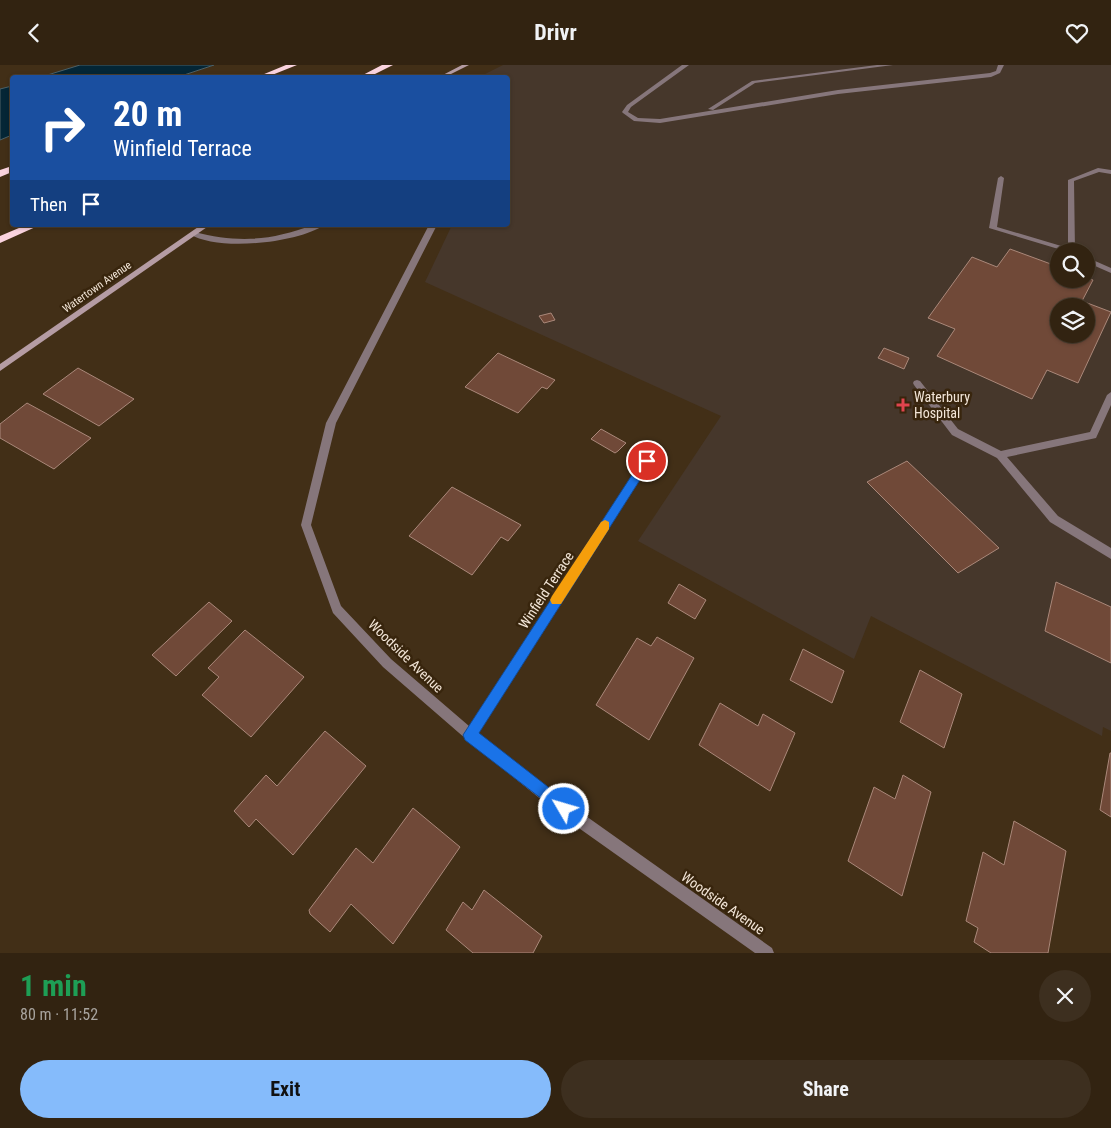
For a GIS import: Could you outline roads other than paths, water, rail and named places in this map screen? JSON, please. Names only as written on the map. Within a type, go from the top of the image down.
[{"type":"highway","points":[[266,75],[293,65]]},
{"type":"highway","points":[[368,75],[389,65]]},
{"type":"highway","points":[[0,240],[30,227]]},
{"type":"main road","points":[[446,75],[466,65]]},
{"type":"main road","name":"Watertown Avenue","points":[[0,368],[203,227]]},
{"type":"street","points":[[686,65],[629,106],[625,112],[634,119],[660,121],[708,111],[847,91],[991,75],[998,72],[1001,65]]},
{"type":"street","points":[[708,111],[754,82],[890,65]]},
{"type":"street","points":[[1072,243],[1071,180],[1098,170],[1111,172]]},
{"type":"street","points":[[1001,178],[994,229],[1050,245]]},
{"type":"street","points":[[194,233],[227,243],[244,244],[265,241],[313,227]]},
{"type":"street","name":"Woodside Avenue","points":[[432,227],[331,423],[306,525],[337,609],[387,663],[470,735],[564,809],[768,953]]},
{"type":"street","points":[[1095,263],[1111,271]]},
{"type":"street","points":[[917,383],[955,432],[1000,455],[1054,519],[1111,554]]},
{"type":"street","points":[[1000,455],[1093,435],[1111,395]]},
{"type":"street","name":"Winfield Terrace","points":[[470,735],[647,461]]},
{"type":"water","points":[[80,65],[214,65],[184,75],[48,75]]},
{"type":"water","points":[[10,86],[10,136],[0,140],[0,89]]},
{"type":"place","name":"Waterbury Hospital","points":[[903,405]]}]
